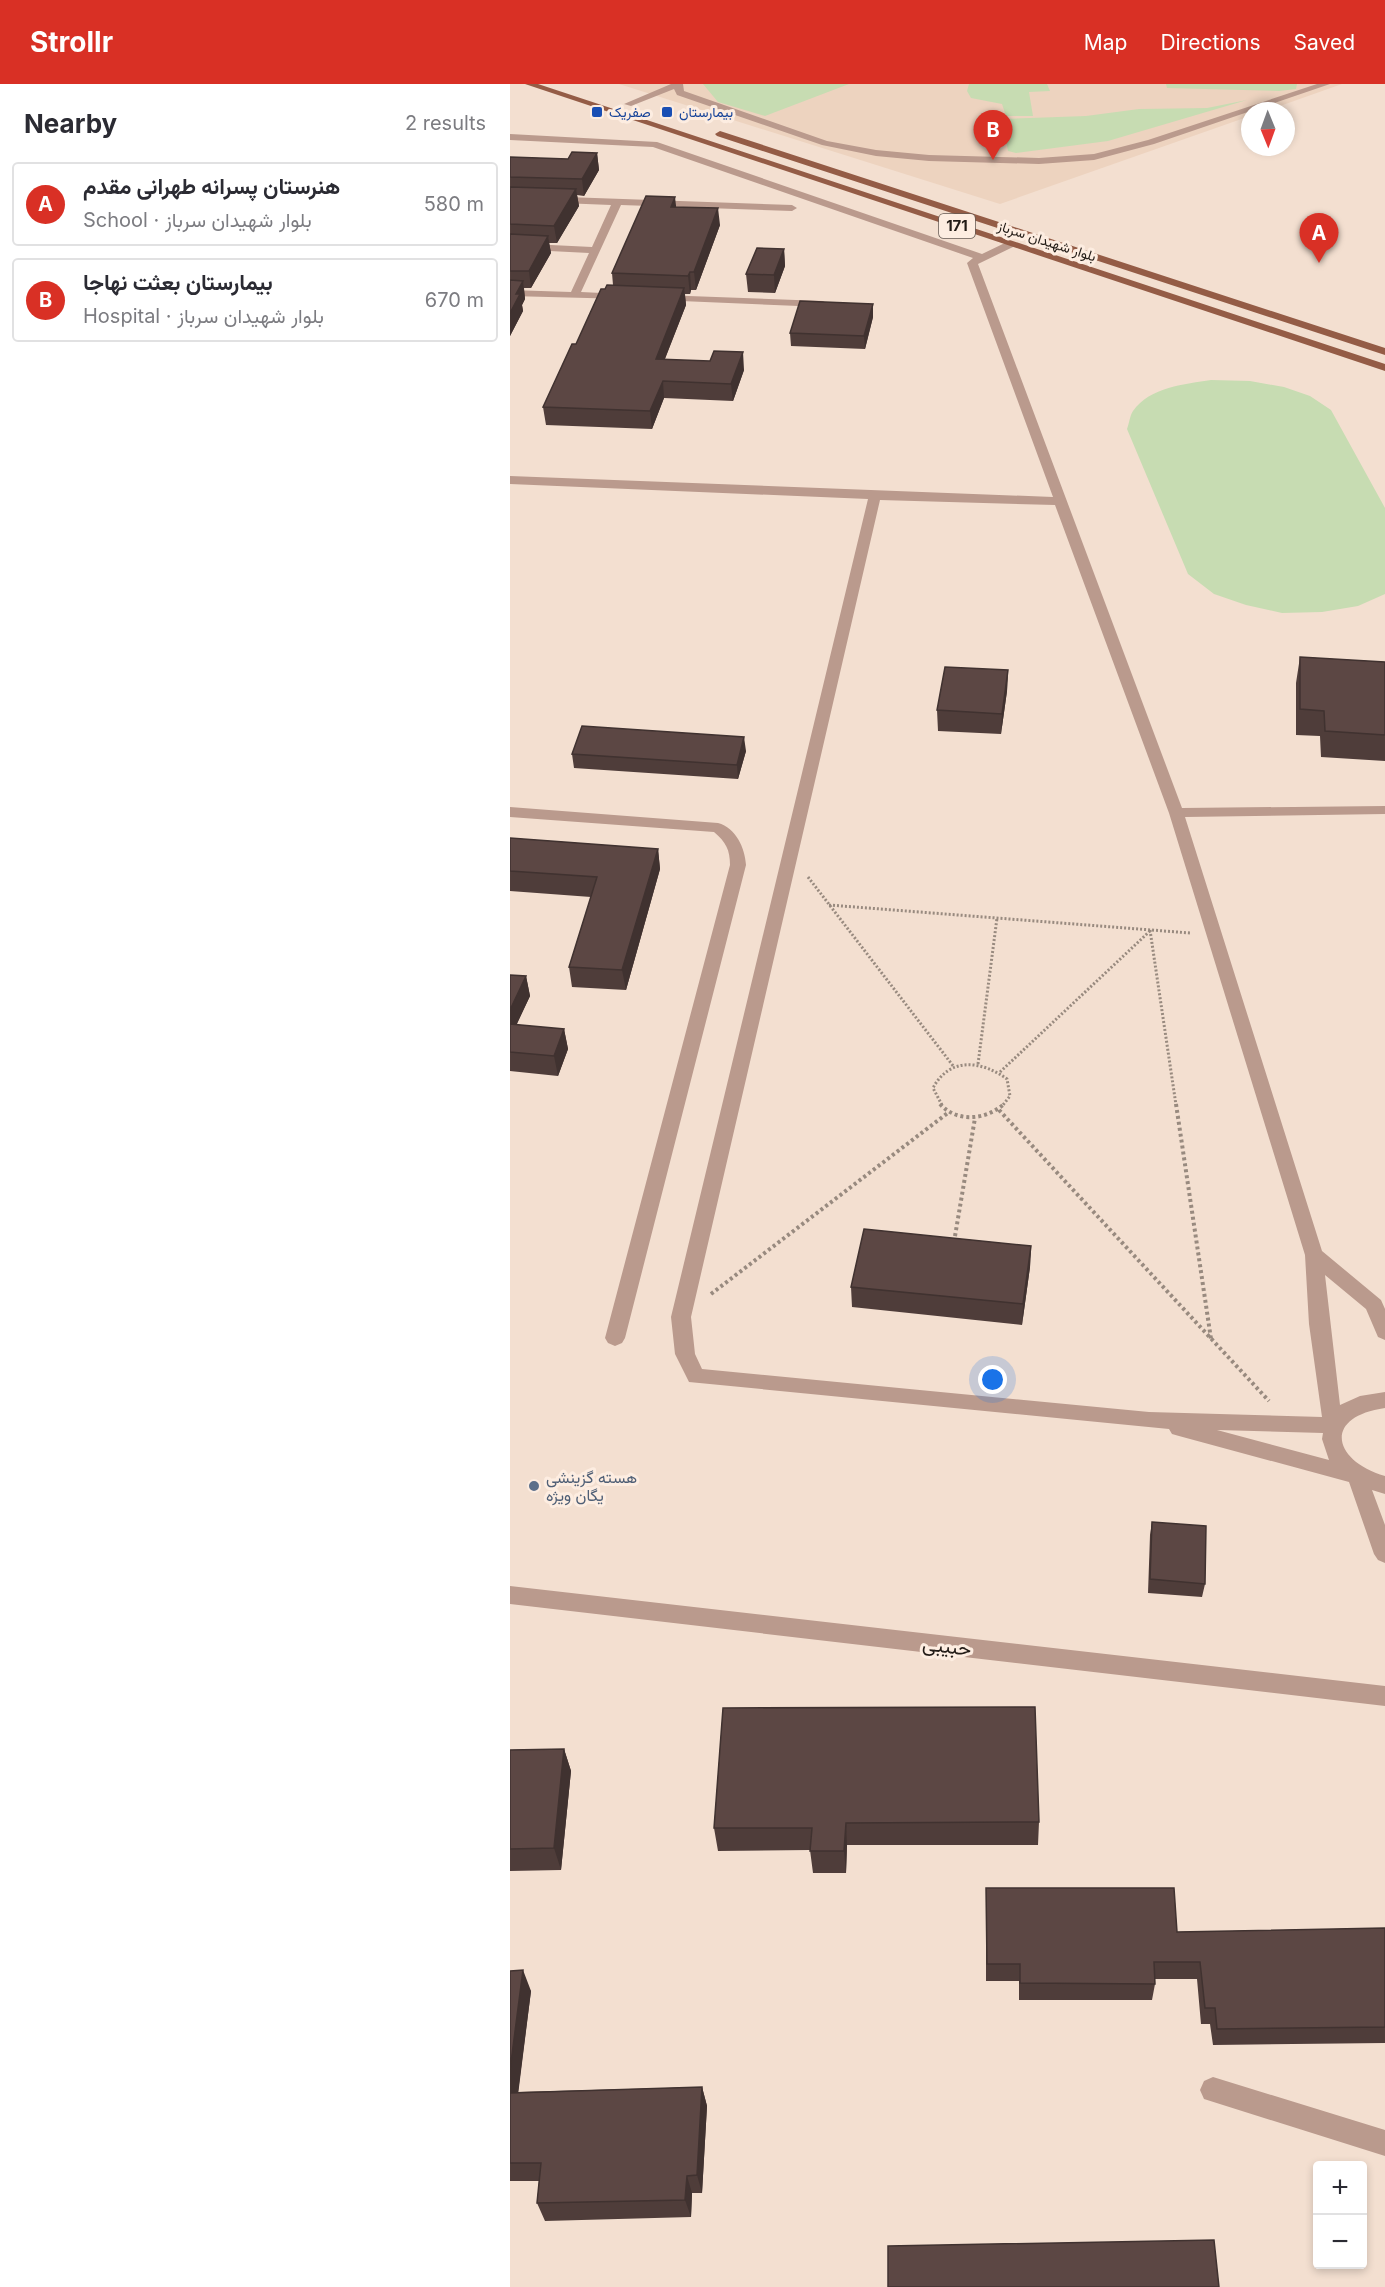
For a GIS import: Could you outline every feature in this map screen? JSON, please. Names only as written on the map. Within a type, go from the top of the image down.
[{"type":"main road","name":"بلوار شهیدان سرباز","points":[[529,84],[1385,368]]},
{"type":"main road","points":[[622,102],[650,111]]},
{"type":"main road","name":"بلوار شهیدان سرباز","points":[[707,130],[1385,352]]},
{"type":"street","points":[[622,102],[676,84],[680,93],[825,143],[876,153],[928,158],[1038,161],[1094,158],[1151,142],[1326,84]]},
{"type":"street","points":[[510,137],[654,144],[982,258]]},
{"type":"street","points":[[510,198],[792,208]]},
{"type":"street","points":[[575,295],[617,202]]},
{"type":"street","points":[[1011,244],[972,263],[1176,813],[1314,1255],[1319,1323],[1333,1425],[1331,1438],[1335,1452],[1344,1466],[1357,1476],[1385,1554]]},
{"type":"street","points":[[510,246],[596,250]]},
{"type":"street","points":[[510,293],[834,305]]},
{"type":"street","points":[[510,480],[875,496],[1061,501]]},
{"type":"street","points":[[875,496],[681,1317],[686,1354],[696,1376],[1149,1420],[1333,1425]]},
{"type":"street","points":[[1176,813],[1385,810]]},
{"type":"street","points":[[510,812],[717,828],[732,838],[738,849],[738,866],[615,1338]]},
{"type":"street","points":[[1314,1255],[1374,1305],[1385,1332]]},
{"type":"street","points":[[1333,1425],[1341,1413],[1353,1404],[1385,1400]]},
{"type":"street","points":[[1149,1420],[1385,1485]]},
{"type":"street","name":"حبیبی","points":[[510,1595],[1385,1696]]},
{"type":"street","points":[[1214,2090],[1385,2143]]},
{"type":"path","points":[[790,854],[954,1067]]},
{"type":"path","points":[[829,905],[1215,935]]},
{"type":"path","points":[[978,1064],[997,918]]},
{"type":"path","points":[[999,1072],[1150,930]]},
{"type":"path","points":[[1150,930],[1212,1340]]},
{"type":"path","points":[[978,1064],[999,1072],[1011,1087],[1010,1096],[999,1110],[975,1118],[949,1112],[940,1106],[933,1088],[937,1079],[954,1067],[978,1064]]},
{"type":"path","points":[[999,1110],[1290,1424]]},
{"type":"path","points":[[681,1317],[949,1112]]},
{"type":"path","points":[[952,1252],[975,1118]]},
{"type":"shaded area","points":[[619,84],[1342,84],[1291,102],[1241,102],[1241,119],[1000,204]]},
{"type":"green space","points":[[703,84],[849,84],[765,116],[718,102]]},
{"type":"green space","points":[[969,84],[1047,84],[1050,91],[1029,92],[1033,116],[1006,116],[1002,104],[971,98],[967,91]]},
{"type":"green space","points":[[1166,84],[1297,84],[1296,89],[1279,91],[1167,88]]},
{"type":"green space","points":[[1247,100],[1108,141],[1016,153],[1008,151],[1002,119],[1086,116],[1139,109],[1207,108]]},
{"type":"green space","points":[[1211,380],[1250,381],[1284,387],[1310,396],[1331,410],[1385,508],[1385,594],[1358,606],[1322,612],[1282,613],[1246,605],[1214,594],[1188,574],[1127,429],[1133,411],[1149,397],[1169,388]]},
{"type":"building","points":[[572,152],[597,153],[582,179],[510,177],[510,157],[568,159]]},
{"type":"building","points":[[510,187],[576,189],[554,226],[510,224]]},
{"type":"building","points":[[646,196],[675,197],[671,207],[718,208],[694,272],[690,272],[688,276],[612,273]]},
{"type":"building","points":[[510,234],[548,236],[529,271],[510,271]]},
{"type":"building","points":[[757,248],[784,249],[774,275],[746,274]]},
{"type":"building","points":[[510,280],[523,281],[516,294],[520,294],[510,313]]},
{"type":"building","points":[[607,285],[684,288],[656,359],[710,361],[714,351],[743,352],[731,384],[663,381],[650,411],[543,407],[572,344],[576,344],[601,289],[605,289]]},
{"type":"building","points":[[800,301],[873,304],[864,336],[790,333]]},
{"type":"building","points":[[1300,657],[1385,662],[1385,735],[1325,731],[1324,711],[1300,709]]},
{"type":"building","points":[[945,667],[1008,670],[1002,714],[937,710]]},
{"type":"building","points":[[582,726],[744,737],[737,765],[572,754]]},
{"type":"building","points":[[510,838],[658,849],[622,970],[569,967],[597,877],[510,871]]},
{"type":"building","points":[[510,975],[526,976],[510,1010]]},
{"type":"building","points":[[510,1024],[564,1029],[554,1056],[510,1052]]},
{"type":"building","points":[[864,1229],[1031,1246],[1023,1304],[851,1287]]},
{"type":"building","points":[[1152,1522],[1206,1526],[1205,1584],[1150,1579]]},
{"type":"building","points":[[1035,1707],[1039,1822],[846,1823],[844,1851],[810,1851],[812,1828],[714,1828],[723,1708]]},
{"type":"building","points":[[564,1749],[554,1848],[510,1849],[510,1750]]},
{"type":"building","points":[[986,1888],[1174,1888],[1177,1932],[1385,1928],[1385,2027],[1217,2029],[1215,2008],[1205,2008],[1200,1962],[1154,1962],[1155,1984],[1020,1983],[1020,1964],[987,1964]]},
{"type":"building","points":[[523,1970],[510,2070],[510,1971]]},
{"type":"building","points":[[702,2087],[697,2175],[687,2176],[685,2200],[537,2203],[541,2163],[510,2163],[510,2093]]},
{"type":"building","points":[[1214,2240],[1219,2287],[888,2287],[888,2246]]},
{"type":"place","name":"صفریک","points":[[597,112]]},
{"type":"place","name":"بیمارستان","points":[[667,112]]},
{"type":"place","name":"بیمارستان بعثت نهاجا","points":[[993,160]]},
{"type":"place","name":"هنرستان پسرانه طهرانی مقدم","points":[[1319,263]]},
{"type":"place","name":"هسته گزینشی یگان ویژه","points":[[534,1486]]}]
